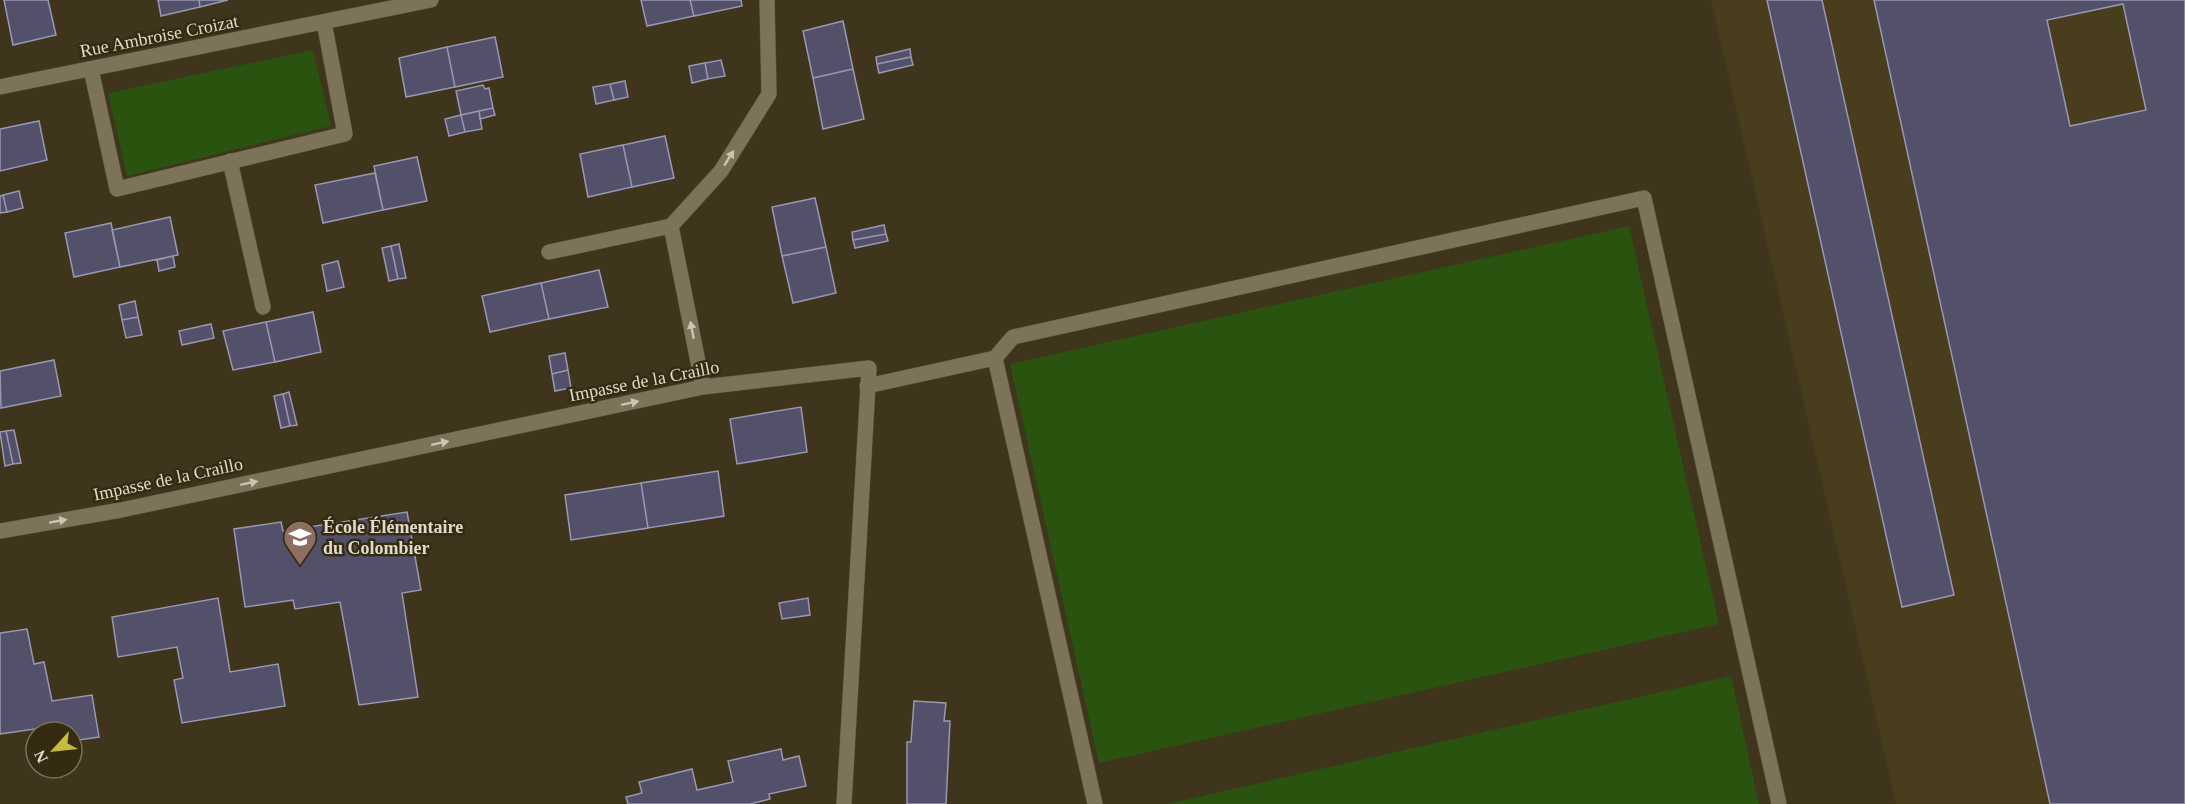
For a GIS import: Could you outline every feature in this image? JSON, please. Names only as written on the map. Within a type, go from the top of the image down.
[{"type":"street","name":"Rue Ambroise Croizat","points":[[0,87],[430,0]]},
{"type":"street","points":[[549,252],[671,226],[721,171],[769,94],[766,0]]},
{"type":"street","points":[[91,69],[117,189],[345,134],[324,22]]},
{"type":"street","points":[[231,161],[263,307]]},
{"type":"street","points":[[844,804],[867,386],[995,358],[1013,336],[1644,198],[1779,804]]},
{"type":"street","points":[[671,226],[703,387]]},
{"type":"street","points":[[995,358],[1095,804]]},
{"type":"street","name":"Impasse de la Craillo","points":[[0,531],[122,510],[703,387],[868,368],[867,386]]},
{"type":"shaded area","points":[[1711,0],[2185,0],[2185,804],[1896,804]]},
{"type":"green space","points":[[313,50],[331,126],[127,176],[108,93]]},
{"type":"green space","points":[[1629,226],[1719,624],[1099,763],[1010,364]]},
{"type":"green space","points":[[1731,676],[1759,804],[1167,804]]},
{"type":"building","points":[[4,0],[48,0],[56,35],[13,45]]},
{"type":"building","points":[[158,0],[199,0],[200,7],[161,16]]},
{"type":"building","points":[[199,0],[228,0],[200,7]]},
{"type":"building","points":[[641,0],[690,0],[694,16],[647,26]]},
{"type":"building","points":[[690,0],[741,0],[742,6],[694,16]]},
{"type":"building","points":[[1767,0],[1822,0],[1954,595],[1902,607]]},
{"type":"building","points":[[1874,0],[2185,0],[2185,804],[2050,804]],"holes":[[[2123,4],[2146,110],[2070,126],[2047,20]]]},
{"type":"building","points":[[843,21],[853,69],[813,78],[803,31]]},
{"type":"building","points":[[495,37],[503,77],[455,87],[447,47]]},
{"type":"building","points":[[447,47],[455,87],[406,97],[399,58]]},
{"type":"building","points":[[910,49],[911,57],[877,64],[876,57]]},
{"type":"building","points":[[911,57],[913,65],[879,73],[877,64]]},
{"type":"building","points":[[721,60],[725,76],[708,79],[705,63]]},
{"type":"building","points":[[705,63],[708,79],[692,83],[689,66]]},
{"type":"building","points":[[853,69],[864,119],[823,129],[813,78]]},
{"type":"building","points":[[625,81],[628,97],[614,100],[610,84]]},
{"type":"building","points":[[610,84],[614,100],[596,104],[593,87]]},
{"type":"building","points":[[483,85],[485,89],[489,88],[493,108],[461,115],[456,91]]},
{"type":"building","points":[[493,108],[495,115],[480,119],[479,111]]},
{"type":"building","points":[[479,111],[482,129],[465,132],[461,115]]},
{"type":"building","points":[[461,115],[465,132],[449,136],[445,119]]},
{"type":"building","points":[[39,121],[47,160],[0,171],[0,129]]},
{"type":"building","points":[[665,136],[674,178],[632,187],[623,145]]},
{"type":"building","points":[[623,145],[632,187],[588,197],[580,154]]},
{"type":"building","points":[[417,157],[427,201],[383,210],[374,166]]},
{"type":"building","points":[[375,173],[383,210],[323,223],[315,185]]},
{"type":"building","points":[[19,191],[23,208],[7,212],[3,195]]},
{"type":"building","points":[[3,195],[7,212],[0,213],[0,196]]},
{"type":"building","points":[[815,198],[826,247],[782,256],[772,207]]},
{"type":"building","points":[[170,217],[178,255],[120,267],[112,230]]},
{"type":"building","points":[[111,223],[120,267],[74,277],[65,233]]},
{"type":"building","points":[[884,225],[886,234],[853,240],[852,232]]},
{"type":"building","points":[[886,234],[888,241],[855,248],[853,240]]},
{"type":"building","points":[[399,244],[406,278],[398,279],[391,246]]},
{"type":"building","points":[[391,246],[398,279],[389,281],[382,248]]},
{"type":"building","points":[[826,247],[836,293],[793,303],[782,256]]},
{"type":"building","points":[[173,256],[175,267],[159,271],[157,260]]},
{"type":"building","points":[[338,261],[344,287],[327,291],[322,265]]},
{"type":"building","points":[[599,270],[608,307],[549,319],[541,283]]},
{"type":"building","points":[[541,283],[549,319],[490,332],[482,296]]},
{"type":"building","points":[[135,301],[138,317],[122,320],[119,305]]},
{"type":"building","points":[[313,312],[321,352],[275,362],[266,322]]},
{"type":"building","points":[[138,317],[142,335],[126,338],[122,320]]},
{"type":"building","points":[[266,322],[275,362],[233,370],[223,331]]},
{"type":"building","points":[[211,324],[214,338],[182,345],[179,331]]},
{"type":"building","points":[[565,353],[568,370],[552,374],[549,356]]},
{"type":"building","points":[[54,360],[61,396],[1,408],[0,371]]},
{"type":"building","points":[[568,370],[571,388],[555,391],[552,374]]},
{"type":"building","points":[[289,392],[297,425],[290,426],[283,394]]},
{"type":"building","points":[[283,394],[290,426],[281,428],[274,396]]},
{"type":"building","points":[[801,407],[807,452],[737,464],[730,419]]},
{"type":"building","points":[[14,430],[21,463],[13,464],[6,431]]},
{"type":"building","points":[[6,431],[13,464],[5,466],[0,432]]},
{"type":"building","points":[[718,471],[724,516],[648,528],[641,483]]},
{"type":"building","points":[[641,483],[648,528],[571,540],[565,495]]},
{"type":"building","points":[[407,512],[421,590],[402,593],[418,697],[359,705],[340,602],[295,609],[293,600],[245,607],[234,529],[281,522],[283,531]]},
{"type":"building","points":[[218,598],[230,672],[278,664],[285,706],[182,723],[174,680],[183,678],[177,647],[118,657],[112,617]]},
{"type":"building","points":[[808,598],[810,615],[782,619],[779,603]]},
{"type":"building","points":[[27,629],[34,664],[44,662],[52,701],[92,695],[99,737],[84,739],[84,720],[24,720],[24,731],[0,734],[0,633]]},
{"type":"building","points":[[914,701],[946,703],[944,721],[950,721],[946,804],[907,804],[907,742],[911,742]]},
{"type":"building","points":[[781,749],[783,760],[799,756],[806,786],[769,794],[770,799],[750,804],[628,804],[626,797],[642,793],[639,782],[692,769],[697,790],[733,782],[728,761]]},
{"type":"place","name":"École Élémentaire du Colombier","points":[[300,566]]}]
